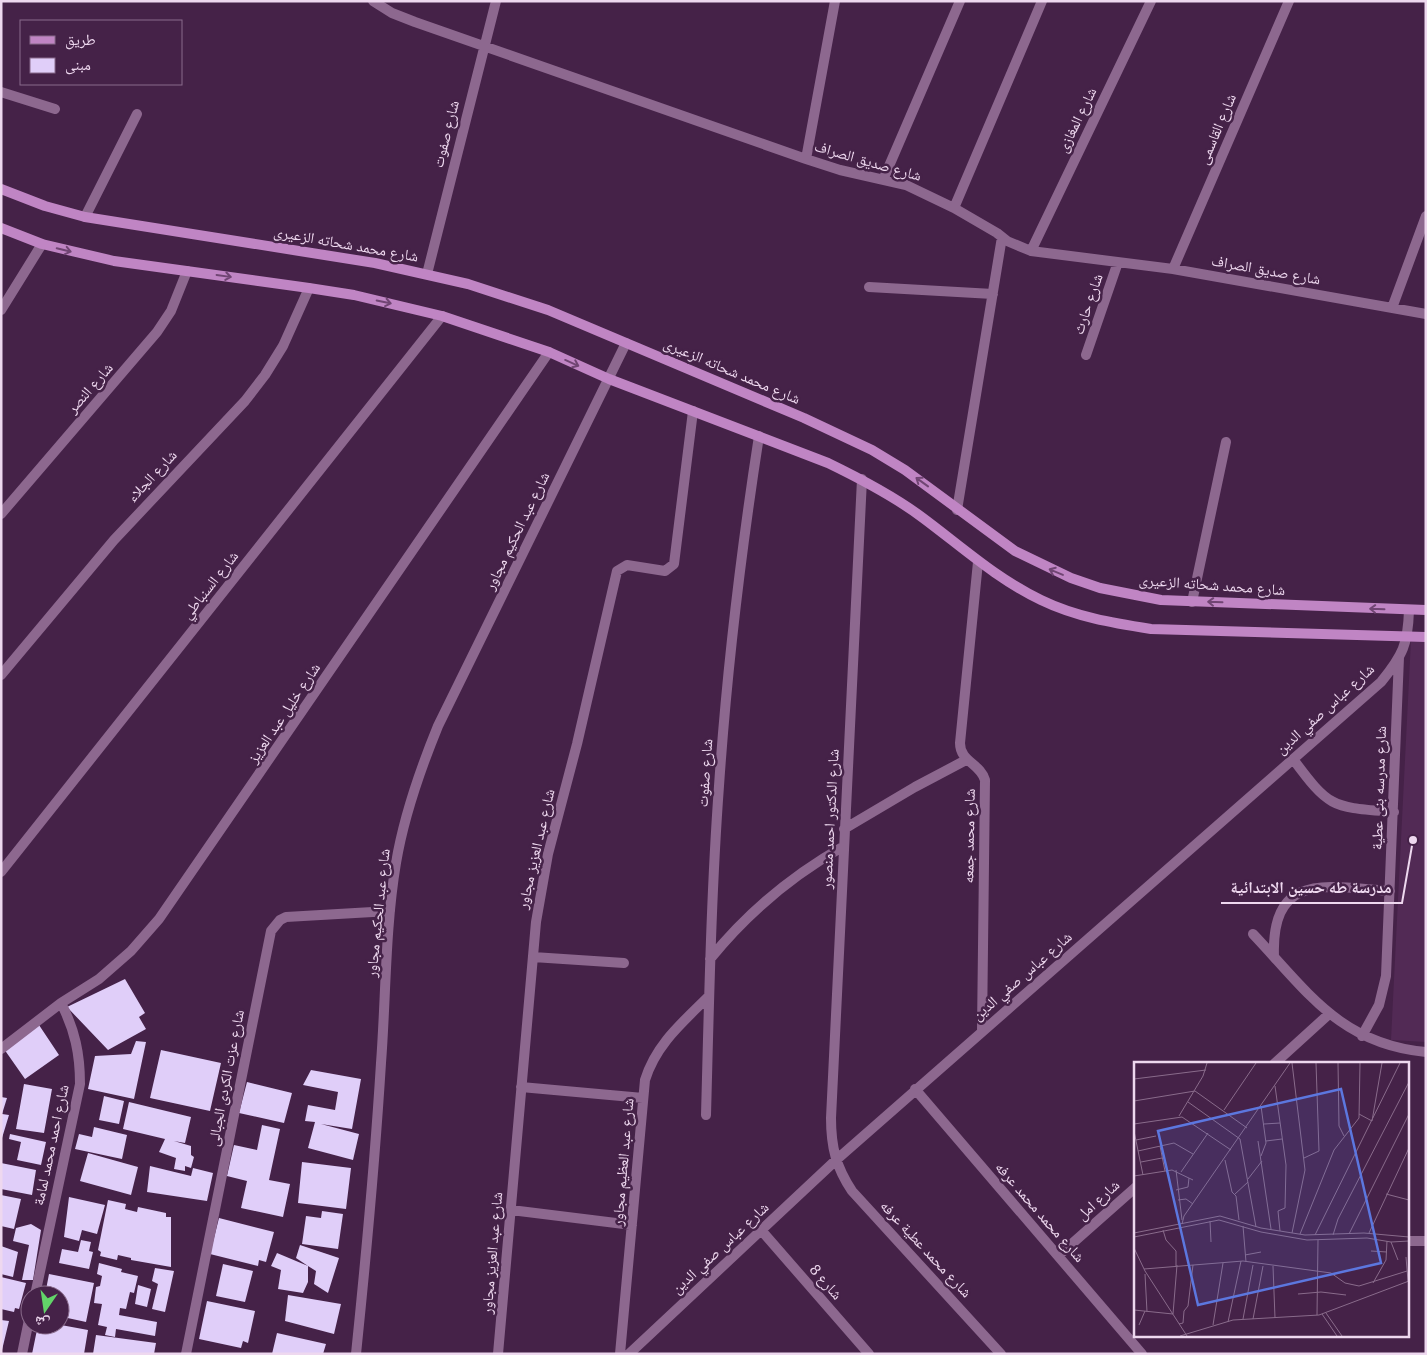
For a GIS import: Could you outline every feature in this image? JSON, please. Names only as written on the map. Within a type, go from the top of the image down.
[{"type":"street","name":"شارع صديق الصراف","points":[[373,1],[392,13],[415,22],[806,159],[840,170],[906,185],[954,208],[1018,247],[1030,251],[1173,269],[1426,314]]},
{"type":"street","name":"شارع صفوت","points":[[426,274],[496,1]]},
{"type":"street","points":[[806,159],[835,1]]},
{"type":"street","points":[[883,180],[960,1]]},
{"type":"street","points":[[954,208],[1042,1]]},
{"type":"street","name":"شارع المغازى","points":[[1030,251],[1151,1]]},
{"type":"street","name":"شارع القاسمى","points":[[1173,269],[1289,1]]},
{"type":"street","points":[[1,92],[55,109]]},
{"type":"street","points":[[85,218],[137,114]]},
{"type":"street","name":"شارع محمد شحاته الزعيرى","points":[[3,193],[85,218],[331,256],[426,274],[509,296],[572,320],[804,418],[872,450],[912,475],[1015,551],[1071,578],[1130,595],[1192,602],[1426,610]]},
{"type":"street","points":[[1392,308],[1426,216]]},
{"type":"street","points":[[1,228],[42,244],[114,261],[354,295],[442,316],[549,352],[609,379],[828,462],[862,479],[922,517],[978,562],[1008,583],[1042,601],[1077,614],[1114,623],[1187,630],[1426,637]]},
{"type":"street","points":[[957,510],[1002,237]]},
{"type":"street","points":[[1,310],[42,244]]},
{"type":"street","name":"شارع حارث","points":[[1086,355],[1118,262]]},
{"type":"street","name":"شارع النصر","points":[[1,514],[157,332],[174,303],[187,271]]},
{"type":"street","points":[[869,287],[993,294]]},
{"type":"street","name":"شارع الجلاء","points":[[1,675],[114,540],[244,401],[265,375],[283,346],[309,288]]},
{"type":"street","name":"شارع السنباطي","points":[[1,872],[442,316]]},
{"type":"street","name":"شارع عبد الحكيم مجاور","points":[[356,1354],[376,1136],[390,911],[396,863],[406,816],[420,770],[438,726],[626,343]]},
{"type":"street","name":"شارع خليل عبد العزيز","points":[[1,1049],[61,1003],[99,979],[131,951],[159,919],[549,352]]},
{"type":"street","name":"شارع عبد العزيز مجاور","points":[[498,1354],[533,957],[541,888],[548,854],[577,744],[616,576],[621,567],[627,565],[665,571],[674,564],[693,411]]},
{"type":"street","name":"شارع صفوت","points":[[706,1115],[710,959],[718,805],[727,690],[745,526],[759,436]]},
{"type":"street","points":[[1192,602],[1226,442]]},
{"type":"street","name":"شارع الدكتور احمد منصور","points":[[835,1161],[832,1147],[831,1118],[862,479]]},
{"type":"street","points":[[844,829],[915,787],[966,760],[960,750],[960,743],[978,562]]},
{"type":"street","name":"شارع عباس صفي الدين","points":[[629,1354],[835,1161],[1381,682],[1399,657],[1408,636],[1409,610]]},
{"type":"street","name":"شارع مدرسه بنى عطية","points":[[1362,1036],[1379,1005],[1385,983],[1394,812],[1399,657]]},
{"type":"street","points":[[1292,759],[1314,787],[1332,803],[1355,809],[1394,812]]},
{"type":"street","name":"شارع محمد جمعه","points":[[966,760],[980,769],[985,786],[982,1031]]},
{"type":"street","points":[[710,959],[757,906],[791,878],[844,846]]},
{"type":"street","points":[[1274,956],[1274,937],[1278,919],[1287,902],[1297,893],[1309,887],[1322,886],[1390,890]]},
{"type":"street","name":"شارع عزت الكردى الجبالى","points":[[186,1354],[271,931],[280,920],[286,917],[390,911]]},
{"type":"street","points":[[1254,934],[1329,1014],[1362,1036],[1387,1046],[1426,1052]]},
{"type":"street","points":[[533,957],[624,963]]},
{"type":"street","name":"شارع عبد العظيم مجاور","points":[[620,1354],[644,1098],[650,1064],[658,1050],[709,996]]},
{"type":"street","name":"شارع احمد محمد لمامة","points":[[36,1285],[80,1084],[80,1062],[77,1041],[61,1003]]},
{"type":"street","points":[[1276,1062],[1329,1014]]},
{"type":"street","points":[[521,1087],[644,1098]]},
{"type":"street","name":"شارع محمد محمد عرفه","points":[[915,1090],[1142,1354]]},
{"type":"street","name":"شارع محمد عطية عرفه","points":[[835,1161],[852,1191],[1001,1354]]},
{"type":"street","name":"شارع امل","points":[[1058,1256],[1134,1189]]},
{"type":"street","points":[[511,1210],[632,1225]]},
{"type":"street","name":"شارع 8","points":[[761,1230],[869,1354]]},
{"type":"street","points":[[1410,1241],[1426,1242]]},
{"type":"street","points":[[22,1354],[26,1335]]},
{"type":"shaded area","points":[[1411,640],[1426,640],[1426,1042],[1391,1040]]},
{"type":"building","points":[[125,979],[145,1013],[139,1017],[146,1029],[108,1050],[67,1007]]},
{"type":"building","points":[[39,1025],[59,1055],[25,1079],[4,1049]]},
{"type":"building","points":[[136,1041],[146,1042],[134,1099],[88,1089],[95,1056],[131,1054]]},
{"type":"building","points":[[161,1050],[221,1063],[210,1111],[150,1098]]},
{"type":"building","points":[[311,1070],[361,1079],[352,1129],[321,1124],[359,1134],[353,1160],[308,1148],[315,1122],[305,1121],[308,1105],[335,1110],[338,1092],[303,1085]]},
{"type":"building","points":[[247,1082],[292,1093],[284,1123],[239,1113]]},
{"type":"building","points":[[24,1084],[52,1089],[44,1133],[16,1129]]},
{"type":"building","points":[[104,1096],[124,1101],[119,1124],[99,1120]]},
{"type":"building","points":[[1,1097],[7,1098],[2,1114],[9,1115],[2,1138]]},
{"type":"building","points":[[129,1102],[191,1117],[185,1143],[174,1141],[191,1146],[191,1155],[194,1157],[191,1168],[185,1166],[185,1171],[174,1169],[176,1158],[159,1152],[165,1139],[123,1129]]},
{"type":"building","points":[[262,1125],[280,1129],[269,1180],[290,1184],[283,1217],[241,1208],[247,1181],[227,1176],[234,1145],[257,1150]]},
{"type":"building","points":[[94,1127],[127,1135],[122,1159],[75,1149],[79,1134],[92,1137]]},
{"type":"building","points":[[10,1134],[46,1142],[41,1165],[17,1160],[21,1142],[9,1139]]},
{"type":"building","points":[[88,1153],[138,1167],[131,1195],[80,1181]]},
{"type":"building","points":[[302,1162],[351,1168],[346,1209],[298,1203]]},
{"type":"building","points":[[1,1163],[36,1170],[32,1195],[1,1189]]},
{"type":"building","points":[[150,1166],[191,1176],[193,1168],[213,1173],[207,1201],[147,1192]]},
{"type":"building","points":[[1,1195],[21,1199],[14,1229],[1,1226]]},
{"type":"building","points":[[69,1197],[105,1205],[97,1234],[82,1230],[79,1241],[64,1237]]},
{"type":"building","points":[[108,1200],[126,1204],[125,1209],[137,1212],[138,1207],[166,1213],[166,1217],[171,1217],[171,1267],[131,1260],[131,1258],[118,1255],[117,1260],[100,1256],[101,1252],[98,1250]]},
{"type":"building","points":[[322,1211],[343,1214],[338,1249],[302,1244],[306,1216],[321,1218]]},
{"type":"building","points":[[219,1218],[274,1232],[266,1262],[259,1260],[258,1266],[210,1254]]},
{"type":"building","points":[[31,1224],[41,1230],[33,1280],[22,1280],[29,1245],[13,1241],[16,1228]]},
{"type":"building","points":[[81,1240],[91,1242],[89,1251],[93,1252],[89,1269],[59,1263],[62,1249],[78,1252]]},
{"type":"building","points":[[300,1245],[339,1258],[328,1293],[314,1284],[316,1271],[296,1258]]},
{"type":"building","points":[[1,1246],[18,1252],[13,1277],[1,1274]]},
{"type":"building","points":[[277,1253],[308,1266],[308,1282],[303,1293],[278,1289],[281,1270],[271,1266]]},
{"type":"building","points":[[99,1263],[122,1269],[121,1272],[138,1276],[134,1293],[130,1292],[126,1309],[120,1308],[119,1315],[157,1322],[155,1336],[116,1329],[115,1337],[105,1335],[107,1327],[98,1325],[102,1304],[94,1303],[96,1287],[100,1286],[102,1276],[97,1274]]},
{"type":"building","points":[[223,1264],[253,1271],[245,1302],[216,1296]]},
{"type":"building","points":[[155,1268],[174,1271],[165,1312],[152,1309],[158,1284],[152,1281]]},
{"type":"building","points":[[49,1274],[94,1283],[86,1322],[70,1319],[70,1285],[47,1285]]},
{"type":"building","points":[[1,1277],[26,1283],[25,1285],[20,1285],[19,1309],[15,1308],[14,1312],[1,1309]]},
{"type":"building","points":[[138,1285],[151,1289],[147,1307],[135,1304]]},
{"type":"building","points":[[288,1295],[341,1304],[334,1334],[285,1321]]},
{"type":"building","points":[[207,1301],[255,1311],[248,1343],[243,1341],[241,1348],[199,1339]]},
{"type":"building","points":[[1,1320],[9,1321],[2,1350],[1,1350]]},
{"type":"building","points":[[70,1327],[88,1330],[84,1354],[32,1354],[36,1335],[70,1335]]},
{"type":"building","points":[[277,1333],[326,1344],[323,1354],[272,1354]]},
{"type":"building","points":[[96,1335],[156,1343],[154,1354],[93,1354]]},
{"type":"place","name":"مدرسة طه حسين الابتدائية","points":[[1413,840]]}]
